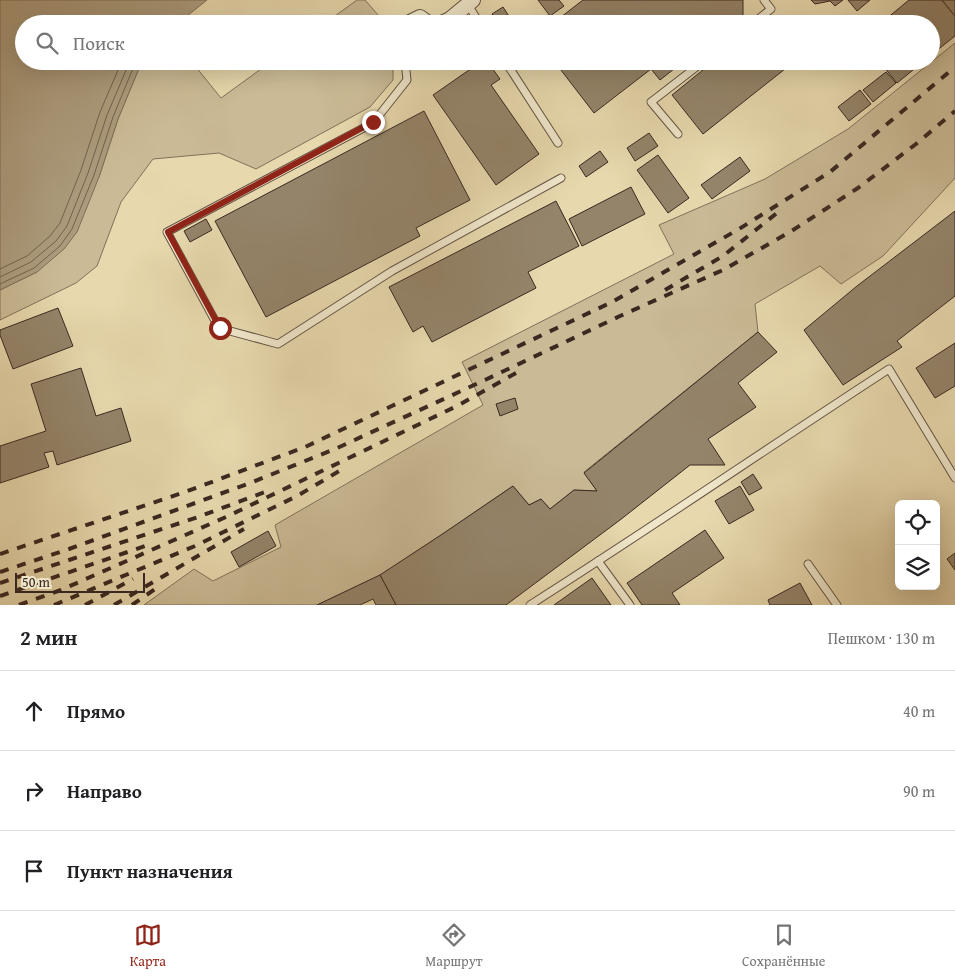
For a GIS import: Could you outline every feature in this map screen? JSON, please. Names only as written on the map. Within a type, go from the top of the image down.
[{"type":"street","points":[[454,15],[468,1]]},
{"type":"lane","points":[[763,15],[771,9],[764,0]]},
{"type":"lane","points":[[468,1],[475,15]]},
{"type":"lane","points":[[406,70],[407,80],[373,122],[168,232],[220,328],[278,344],[392,271],[561,178]]},
{"type":"lane","points":[[511,70],[558,143]]},
{"type":"lane","points":[[678,134],[651,102],[692,70]]},
{"type":"lane","points":[[530,605],[889,369],[955,478]]},
{"type":"lane","points":[[598,561],[630,605]]},
{"type":"lane","points":[[808,564],[837,605]]},
{"type":"shaded area","points":[[357,0],[365,0],[378,15],[336,15]]},
{"type":"shaded area","points":[[955,43],[955,178],[883,256],[841,284],[820,266],[755,304],[758,332],[584,472],[597,491],[574,490],[550,509],[541,499],[529,505],[513,486],[380,575],[317,605],[144,605],[194,569],[213,581],[281,547],[275,525],[483,405],[462,362],[674,254],[659,225],[765,179],[848,129],[921,70],[940,70],[940,55]]},
{"type":"shaded area","points":[[138,70],[198,70],[221,98],[260,70],[393,70],[393,80],[370,107],[256,169],[219,153],[153,159],[121,202],[97,266],[76,283],[0,320],[0,290],[37,272],[99,177],[118,119]]},
{"type":"water","points":[[0,0],[207,0],[188,15],[15,15],[15,70],[138,70],[118,119],[99,177],[77,232],[64,249],[37,272],[0,290]]},
{"type":"building","points":[[538,0],[559,0],[564,6],[549,15]]},
{"type":"building","points":[[583,0],[743,0],[743,15],[564,15]]},
{"type":"building","points":[[811,0],[843,0],[835,6],[830,1],[815,4]]},
{"type":"building","points":[[848,0],[870,0],[857,11]]},
{"type":"building","points":[[909,0],[942,0],[955,16],[955,36],[940,48],[940,15],[891,15]]},
{"type":"building","points":[[942,0],[955,0],[955,16]]},
{"type":"building","points":[[503,7],[508,15],[493,15]]},
{"type":"building","points":[[469,70],[494,70],[500,79],[491,85],[539,154],[496,185],[433,95]]},
{"type":"building","points":[[561,70],[650,70],[594,113]]},
{"type":"building","points":[[652,70],[673,70],[660,80]]},
{"type":"building","points":[[703,70],[784,70],[703,134],[672,95]]},
{"type":"building","points":[[886,70],[913,70],[897,83]]},
{"type":"building","points":[[886,72],[896,83],[873,102],[863,90]]},
{"type":"building","points":[[860,90],[871,104],[849,121],[838,107]]},
{"type":"building","points":[[424,111],[470,200],[416,228],[420,236],[266,317],[215,221]]},
{"type":"building","points":[[649,133],[658,146],[635,161],[627,148]]},
{"type":"building","points":[[600,151],[608,162],[586,177],[579,166]]},
{"type":"building","points":[[658,155],[689,198],[668,213],[637,170]]},
{"type":"building","points":[[740,157],[750,171],[712,199],[701,185]]},
{"type":"building","points":[[631,187],[645,214],[582,246],[569,219]]},
{"type":"building","points":[[556,201],[579,246],[528,272],[536,288],[432,342],[423,326],[413,332],[389,287]]},
{"type":"building","points":[[955,211],[955,296],[897,341],[902,347],[843,385],[804,330],[857,286]]},
{"type":"building","points":[[206,219],[212,230],[190,242],[184,231]]},
{"type":"building","points":[[58,308],[73,346],[13,369],[0,335],[0,330]]},
{"type":"building","points":[[758,332],[777,352],[738,383],[756,407],[708,439],[725,465],[690,465],[506,605],[396,605],[380,575],[513,486],[529,505],[541,499],[550,509],[574,490],[597,491],[584,473]]},
{"type":"building","points":[[955,343],[955,386],[935,398],[916,368]]},
{"type":"building","points":[[81,368],[96,416],[121,408],[131,441],[57,465],[53,451],[44,453],[49,467],[0,483],[0,446],[46,431],[31,384]]},
{"type":"building","points":[[515,398],[518,409],[500,416],[496,404]]},
{"type":"building","points":[[753,474],[762,488],[749,495],[741,482]]},
{"type":"building","points":[[740,486],[754,510],[729,524],[715,501]]},
{"type":"building","points":[[705,530],[724,558],[672,593],[680,605],[642,605],[627,583]]},
{"type":"building","points":[[268,531],[276,546],[239,567],[231,552]]},
{"type":"building","points":[[955,553],[955,570],[947,559]]},
{"type":"building","points":[[380,575],[396,605],[376,605],[373,599],[360,605],[317,605]]},
{"type":"building","points":[[592,578],[611,605],[554,605]]},
{"type":"building","points":[[800,583],[812,605],[770,605],[768,600]]},
{"type":"railway","points":[[0,554],[185,492],[305,447],[612,302],[739,229],[830,172],[955,67]]},
{"type":"railway","points":[[0,572],[250,483],[335,449],[723,270],[790,232],[858,188],[916,144],[955,111]]},
{"type":"railway","points":[[665,290],[723,256],[782,209]]},
{"type":"railway","points":[[19,605],[61,590],[226,517],[457,406],[516,373]]},
{"type":"railway","points":[[54,605],[195,546],[297,496],[346,467]]},
{"type":"railway","points":[[0,583],[198,517],[265,492]]},
{"type":"railway","points":[[114,605],[244,529]]},
{"type":"railway","points":[[0,596],[145,546]]},
{"type":"railway","points":[[85,605],[133,579]]},
{"type":"railway","points":[[132,605],[158,587]]},
{"type":"route","points":[[220,328],[168,232],[373,122]]}]
